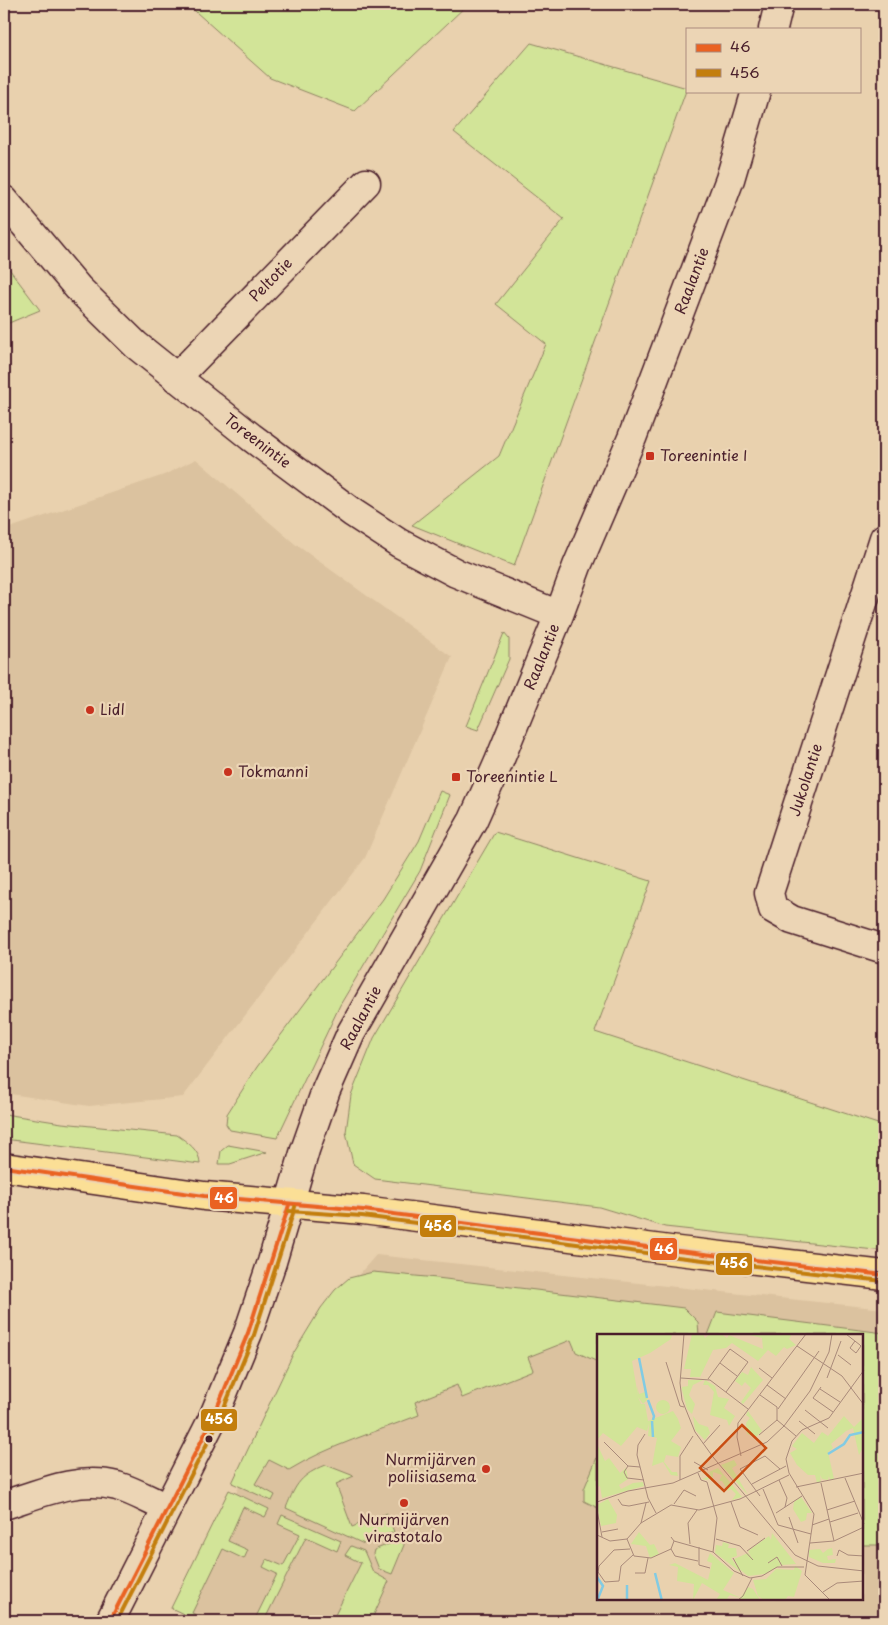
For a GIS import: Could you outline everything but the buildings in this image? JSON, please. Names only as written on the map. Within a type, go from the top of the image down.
[{"type":"main road","points":[[4,1166],[204,1196],[363,1210],[670,1250],[884,1275]]},
{"type":"street","points":[[773,28],[779,4]]},
{"type":"street","name":"Raalantie","points":[[110,1621],[212,1420],[248,1333],[326,1090],[351,1033],[473,820],[498,764],[632,438],[730,179],[756,92]]},
{"type":"street","name":"Peltotie","points":[[176,378],[366,182]]},
{"type":"street","name":"Toreenintie","points":[[4,200],[78,288],[136,345],[176,378],[353,513],[399,544],[456,573],[559,615]]},
{"type":"street","name":"Jukolantie","points":[[884,538],[768,893],[773,909],[792,920],[884,949]]},
{"type":"street","points":[[4,1505],[68,1484],[97,1483],[118,1486],[168,1508]]},
{"type":"shaded area","points":[[196,459],[295,544],[452,657],[365,858],[183,1097],[89,1106],[4,1093],[4,530],[164,475]]},
{"type":"shaded area","points":[[376,1255],[884,1309],[884,1621],[175,1621],[307,1344],[342,1294]]},
{"type":"green space","points":[[187,4],[468,4],[355,111],[270,78]]},
{"type":"green space","points":[[531,43],[686,88],[514,566],[412,525],[499,456],[546,344],[496,304],[564,219],[454,132]]},
{"type":"green space","points":[[4,262],[40,310],[4,325]]},
{"type":"green space","points":[[504,633],[509,639],[509,659],[478,730],[466,726]]},
{"type":"green space","points":[[440,791],[450,795],[420,871],[340,1005],[277,1138],[230,1130],[226,1124],[227,1114],[257,1067],[383,899],[419,841]]},
{"type":"green space","points":[[495,832],[651,881],[595,1032],[884,1126],[884,1251],[665,1227],[599,1207],[375,1179],[353,1164],[346,1132],[351,1095],[374,1038]]},
{"type":"green space","points":[[4,1114],[62,1123],[177,1135],[195,1151],[200,1164],[4,1139]]},
{"type":"green space","points":[[228,1145],[267,1152],[230,1164],[219,1164],[221,1151]]},
{"type":"green space","points":[[373,1272],[684,1308],[698,1322],[699,1334],[597,1334],[597,1362],[576,1352],[571,1340],[528,1357],[533,1370],[462,1398],[457,1385],[415,1402],[419,1415],[336,1447],[289,1470],[269,1460],[255,1484],[275,1495],[272,1501],[232,1483],[293,1354],[321,1308],[335,1290],[349,1278]]},
{"type":"green space","points":[[717,1312],[884,1333],[884,1545],[863,1545],[863,1334],[708,1334]]},
{"type":"green space","points":[[597,1457],[597,1508],[584,1501],[584,1489]]},
{"type":"green space","points":[[326,1465],[354,1476],[336,1484],[352,1527],[387,1513],[394,1532],[364,1544],[286,1508],[300,1481],[311,1472]]},
{"type":"green space","points":[[229,1490],[269,1509],[265,1517],[243,1507],[228,1541],[248,1550],[244,1559],[223,1549],[192,1613],[209,1621],[198,1621],[171,1608]]},
{"type":"green space","points":[[282,1515],[341,1541],[337,1551],[306,1537],[264,1621],[254,1621],[277,1574],[263,1567],[267,1559],[283,1566],[300,1534],[278,1524]]},
{"type":"green space","points":[[403,1540],[404,1545],[392,1574],[379,1569],[373,1554],[374,1550]]},
{"type":"green space","points":[[351,1546],[364,1551],[373,1572],[389,1581],[371,1621],[332,1621],[361,1563],[345,1555]]},
{"type":"transit line","name":"46","points":[[4,1167],[204,1196],[363,1210],[670,1250],[884,1275]]},
{"type":"transit line","name":"46","points":[[110,1621],[212,1420],[248,1333],[289,1205]]},
{"type":"transit line","name":"456","points":[[117,1621],[218,1422],[254,1335],[295,1207]]},
{"type":"transit line","name":"456","points":[[289,1211],[362,1216],[669,1256],[883,1281]]},
{"type":"place","name":"Toreenintie I","points":[[650,456]]},
{"type":"place","name":"Lidl","points":[[90,710]]},
{"type":"place","name":"Tokmanni","points":[[228,772]]},
{"type":"place","name":"Toreenintie L","points":[[456,777]]},
{"type":"place","name":"Nurmijärven poliisiasema","points":[[486,1469]]},
{"type":"place","name":"Nurmijärven virastotalo","points":[[404,1503]]}]
